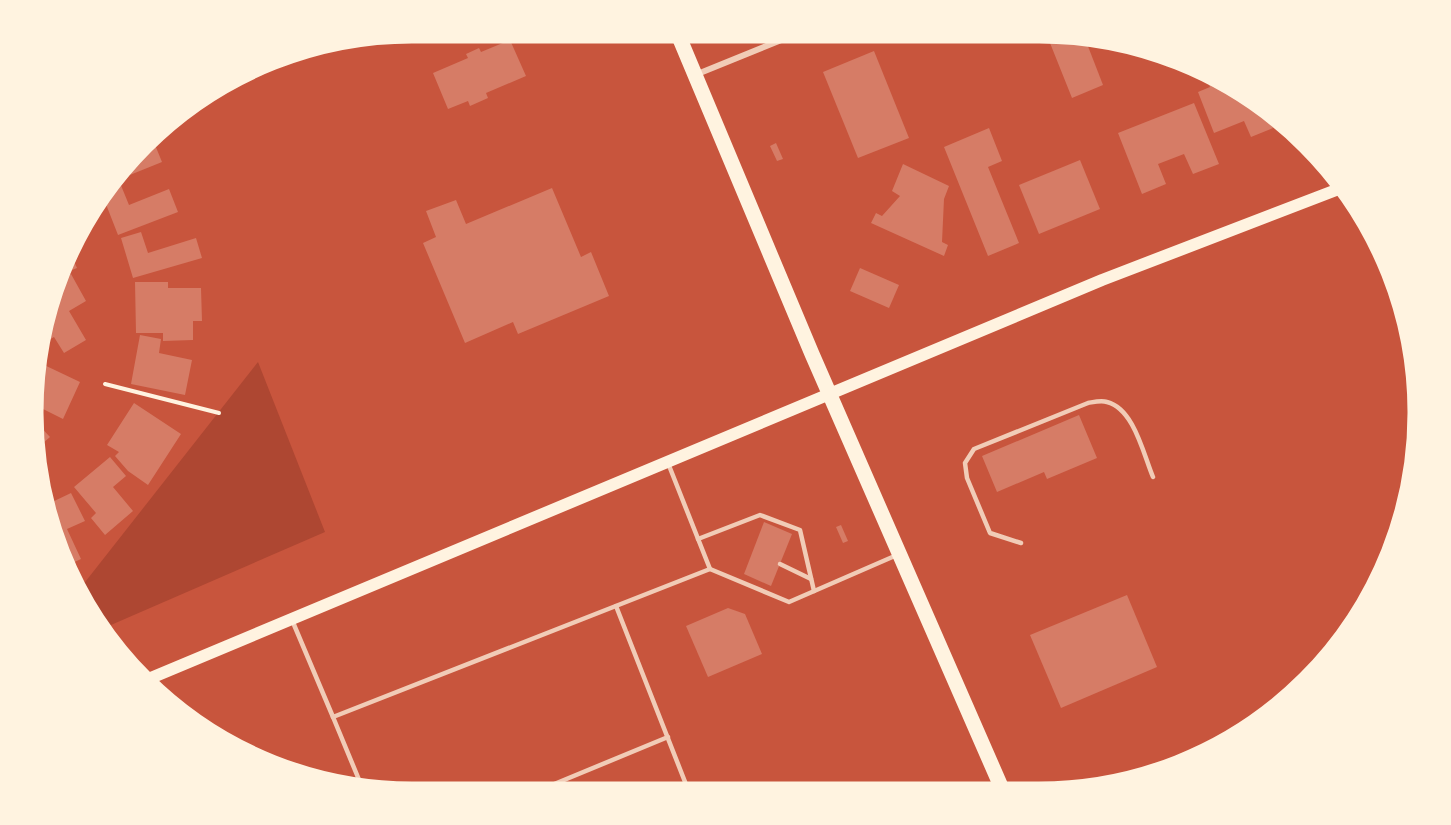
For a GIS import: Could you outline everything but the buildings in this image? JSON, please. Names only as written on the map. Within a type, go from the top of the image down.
[{"type":"main road","points":[[681,42],[830,395],[1000,783]]},
{"type":"main road","points":[[154,677],[1102,280],[1335,191]]},
{"type":"street","points":[[695,76],[777,42]]},
{"type":"lane","points":[[1021,543],[990,533],[967,478],[965,463],[974,449],[1088,403],[1105,401],[1118,406],[1128,416],[1153,477]]},
{"type":"lane","points":[[668,463],[710,570]]},
{"type":"lane","points":[[698,539],[760,515],[800,530],[814,591]]},
{"type":"lane","points":[[333,717],[710,570],[789,602],[899,554]]},
{"type":"lane","points":[[780,564],[811,579]]},
{"type":"lane","points":[[616,606],[686,783]]},
{"type":"lane","points":[[291,620],[358,779]]},
{"type":"lane","points":[[557,783],[668,737]]},
{"type":"path","points":[[105,384],[219,413]]},
{"type":"shaded area","points":[[258,362],[325,532],[110,626],[84,583]]}]
